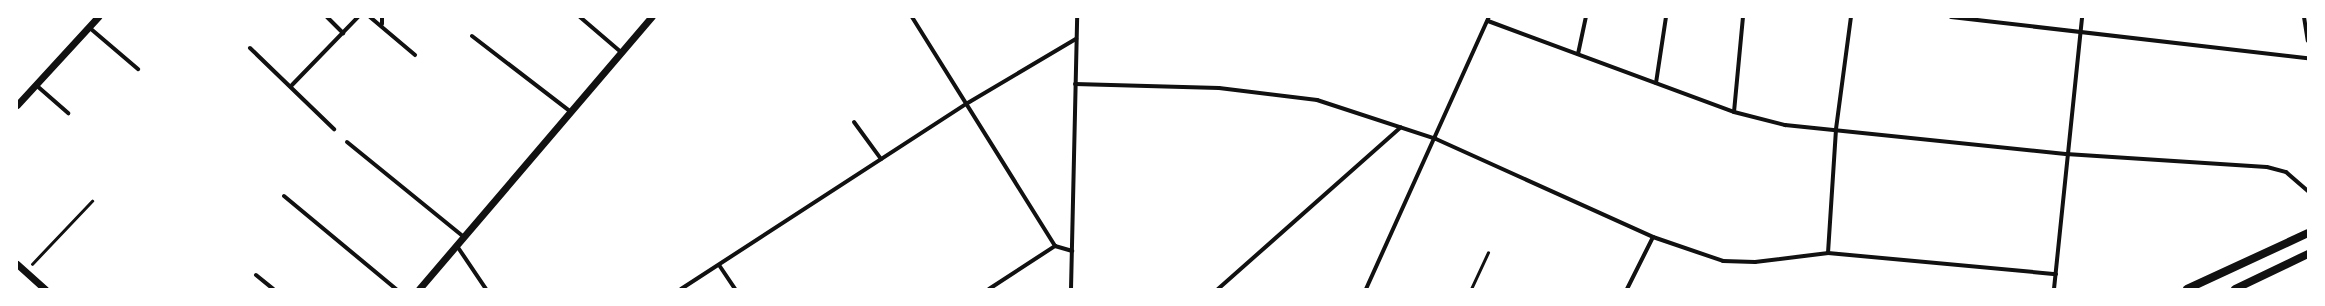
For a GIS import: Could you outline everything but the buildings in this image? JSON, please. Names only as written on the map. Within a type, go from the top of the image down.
[{"type":"main road","points":[[2187,289],[2308,233]]},
{"type":"main road","points":[[2235,289],[2308,254]]},
{"type":"street","points":[[17,105],[91,29],[98,17]]},
{"type":"street","points":[[327,17],[343,33]]},
{"type":"street","points":[[292,85],[358,17]]},
{"type":"street","points":[[370,17],[382,24],[415,55]]},
{"type":"street","points":[[382,17],[382,24]]},
{"type":"street","points":[[580,17],[622,53]]},
{"type":"street","points":[[419,289],[622,53],[651,17]]},
{"type":"street","points":[[912,17],[1055,246],[1072,251]]},
{"type":"street","points":[[1072,289],[1077,17]]},
{"type":"street","points":[[1578,54],[1586,17]]},
{"type":"street","points":[[1656,84],[1666,17]]},
{"type":"street","points":[[1734,112],[1743,17]]},
{"type":"street","points":[[1828,253],[1836,129],[1851,17]]},
{"type":"street","points":[[1951,17],[2080,34],[2308,58]]},
{"type":"street","points":[[2054,289],[2066,154],[2082,17]]},
{"type":"street","points":[[2304,17],[2308,41]]},
{"type":"street","points":[[1366,289],[1436,139],[1488,19],[1656,84],[1734,112],[1785,125],[1836,129],[2066,154],[2267,167],[2286,172],[2308,191]]},
{"type":"street","points":[[91,29],[138,69]]},
{"type":"street","points":[[472,36],[571,112]]},
{"type":"street","points":[[681,289],[966,104],[1076,39]]},
{"type":"street","points":[[250,48],[292,85],[334,129]]},
{"type":"street","points":[[1075,84],[1219,88],[1317,100],[1436,139],[1653,236],[1723,261],[1755,262],[1828,253],[2056,274]]},
{"type":"street","points":[[36,85],[68,113]]},
{"type":"street","points":[[854,122],[881,159]]},
{"type":"street","points":[[1218,289],[1401,127]]},
{"type":"street","points":[[347,142],[465,237]]},
{"type":"street","points":[[284,196],[396,289]]},
{"type":"street","points":[[1627,289],[1653,236]]},
{"type":"street","points":[[457,246],[486,289]]},
{"type":"street","points":[[989,289],[1055,246]]},
{"type":"street","points":[[17,264],[45,289]]},
{"type":"street","points":[[719,265],[735,289]]},
{"type":"street","points":[[256,275],[273,289]]},
{"type":"path","points":[[25,272],[92,201]]},
{"type":"path","points":[[1471,289],[1488,254]]}]
